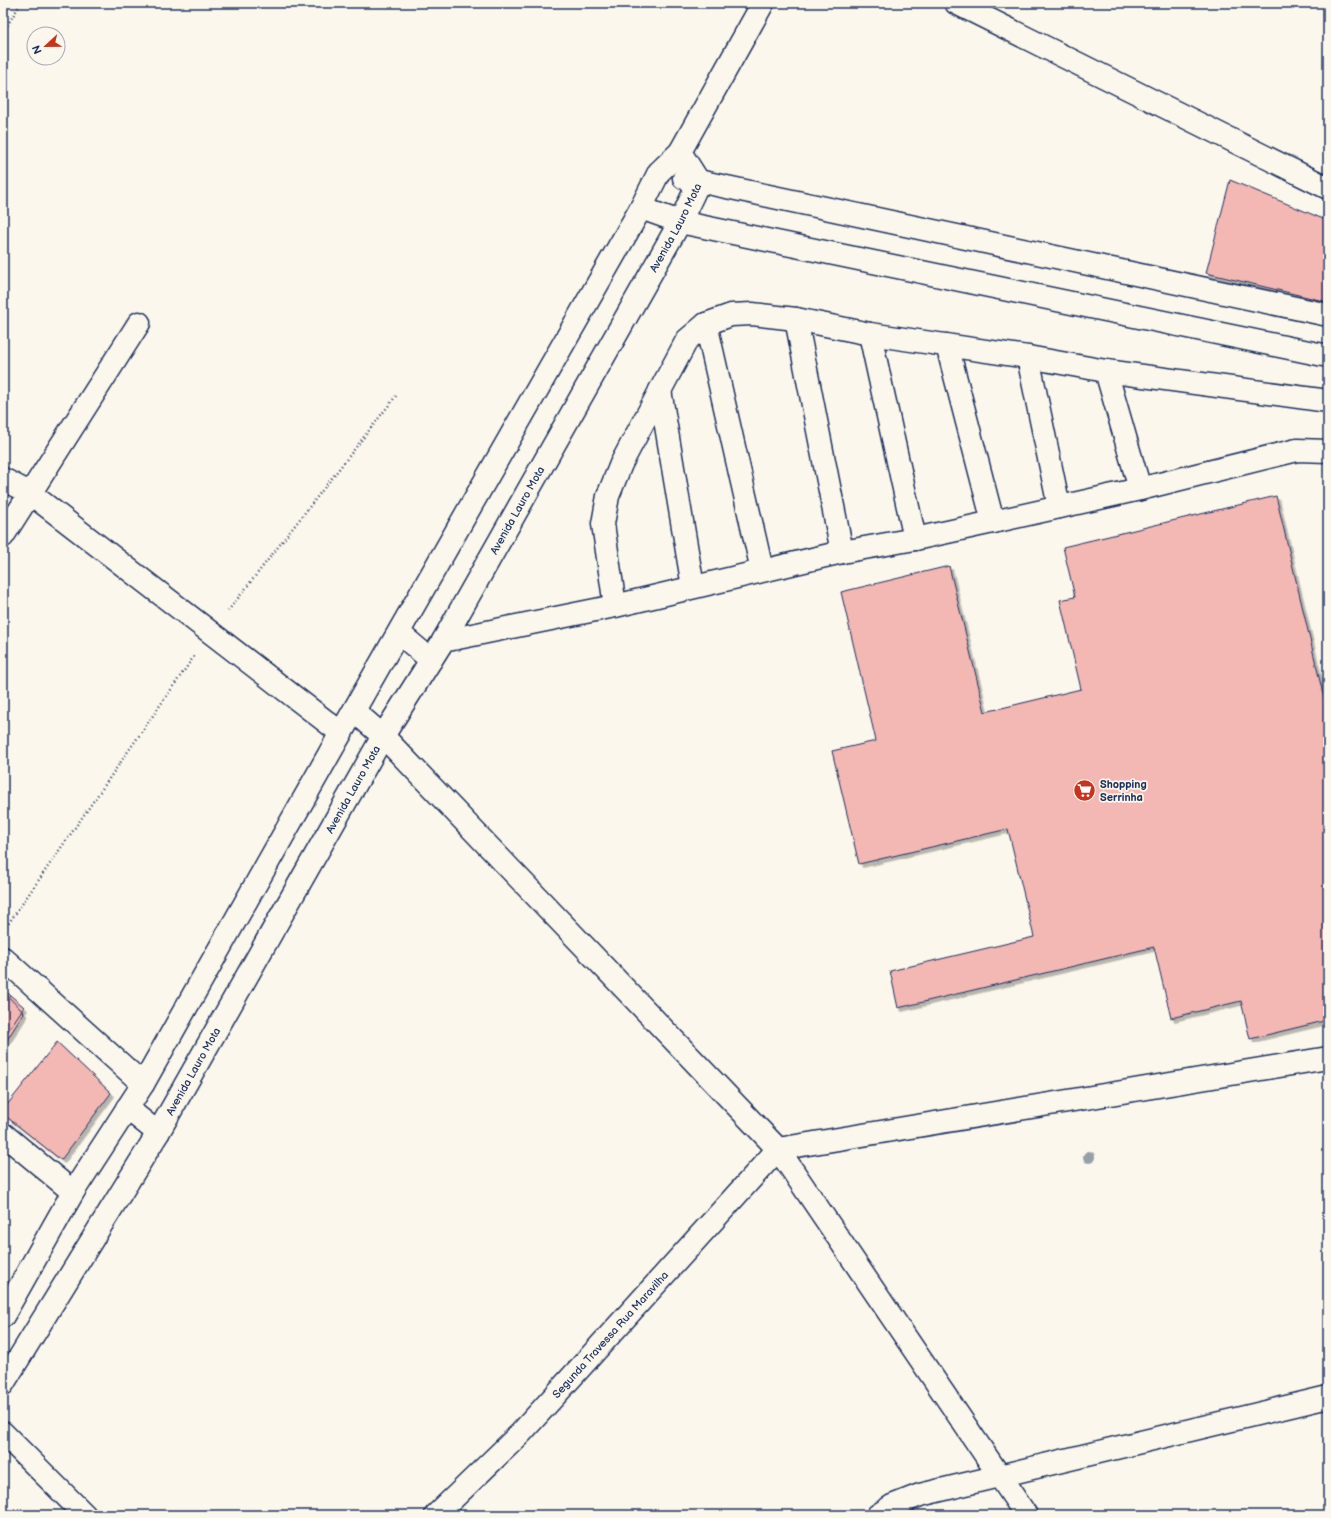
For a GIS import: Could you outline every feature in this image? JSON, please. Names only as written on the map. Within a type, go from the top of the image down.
[{"type":"street","points":[[3,1316],[73,1192],[143,1084],[341,733],[641,208],[660,172],[680,152],[763,3]]},
{"type":"street","points":[[956,3],[1328,188]]},
{"type":"street","name":"Avenida Lauro Mota","points":[[3,1384],[158,1133],[383,736],[443,641],[680,222],[698,182],[680,152]]},
{"type":"street","points":[[660,172],[698,182],[1328,315]]},
{"type":"street","points":[[641,208],[680,222],[1328,356]]},
{"type":"street","points":[[615,606],[603,524],[608,496],[621,464],[687,340],[706,324],[731,316],[752,314],[796,319],[870,334],[1028,357],[1106,371],[1328,401]]},
{"type":"street","points":[[796,319],[842,552]]},
{"type":"street","points":[[3,536],[139,323]]},
{"type":"street","points":[[706,324],[762,570]]},
{"type":"street","points":[[870,334],[915,539]]},
{"type":"street","points":[[947,345],[993,522]]},
{"type":"street","points":[[1028,357],[1059,507]]},
{"type":"street","points":[[1106,371],[1140,489]]},
{"type":"street","points":[[660,390],[693,587]]},
{"type":"street","points":[[443,641],[615,606],[842,552],[915,539],[993,522],[1140,489],[1297,450],[1328,451]]},
{"type":"street","points":[[3,479],[31,494],[341,733]]},
{"type":"street","points":[[399,633],[431,660]]},
{"type":"street","points":[[354,711],[383,736],[778,1149],[997,1475],[1026,1515]]},
{"type":"street","points":[[3,958],[143,1084]]},
{"type":"street","points":[[778,1149],[1328,1058]]},
{"type":"street","points":[[127,1108],[158,1133]]},
{"type":"street","points":[[3,1134],[73,1192]]},
{"type":"street","name":"Segunda Travessa Rua Maravilha","points":[[436,1515],[521,1433],[778,1149]]},
{"type":"street","points":[[878,1515],[892,1506],[920,1494],[1328,1397]]},
{"type":"street","points":[[3,1433],[85,1515]]},
{"type":"path","points":[[3,32],[21,3]]},
{"type":"path","points":[[3,932],[211,632],[396,396]]},
{"type":"building","points":[[1230,180],[1328,221],[1328,302],[1206,273]]},
{"type":"building","name":"Shopping Serrinha","points":[[1276,496],[1328,715],[1328,1020],[1250,1039],[1241,1001],[1171,1018],[1154,947],[898,1008],[890,971],[1034,937],[1008,829],[859,864],[832,751],[876,741],[841,592],[949,566],[985,712],[1081,689],[1060,600],[1075,597],[1063,547]]},
{"type":"building","points":[[3,989],[24,1007],[3,1038]]},
{"type":"building","points":[[3,991],[24,1013],[3,1046]]},
{"type":"building","points":[[57,1042],[111,1093],[61,1160],[3,1114],[3,1110]]},
{"type":"place","name":"Shopping Serrinha","points":[[1085,790]]}]
